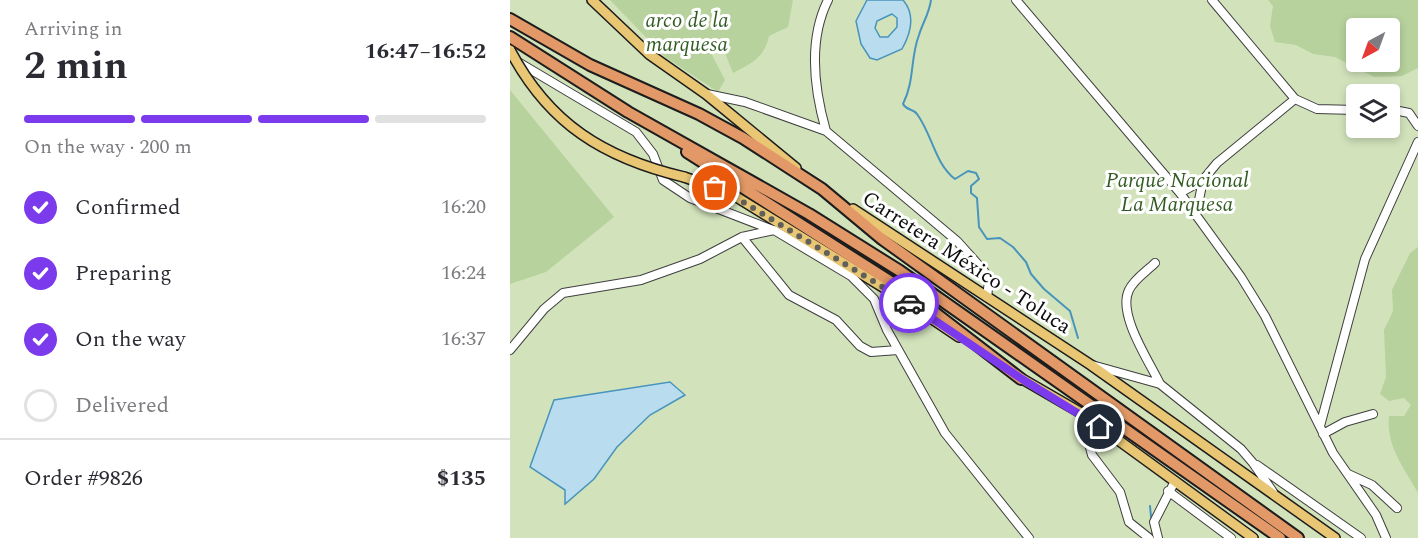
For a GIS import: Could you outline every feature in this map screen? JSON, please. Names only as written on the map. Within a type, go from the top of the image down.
[{"type":"highway","points":[[510,19],[590,65],[717,124],[822,189],[882,239],[1298,538]]},
{"type":"highway","points":[[510,37],[661,132],[799,208],[900,272],[1280,538]]},
{"type":"highway","points":[[661,132],[689,154],[913,296],[1022,379]]},
{"type":"main road","name":"Carretera México - Toluca","points":[[592,0],[649,54],[706,94],[822,189],[1091,365],[1335,538]]},
{"type":"main road","points":[[510,50],[537,94],[557,117],[582,136],[648,168],[684,177],[730,194],[787,227],[907,302],[1022,379],[1081,413],[1253,538]]},
{"type":"street","points":[[826,131],[817,87],[815,47],[820,16],[828,0]]},
{"type":"street","points":[[1016,0],[1180,193],[1255,297],[1321,430],[1346,474],[1376,515],[1386,538]]},
{"type":"street","points":[[1212,0],[1294,99],[1317,109],[1346,110]]},
{"type":"street","points":[[510,57],[636,132],[653,154],[663,180],[690,198],[774,230],[851,276],[874,299],[898,350],[945,433],[1029,538]]},
{"type":"street","points":[[706,94],[745,102],[826,131],[957,241],[984,271],[989,281],[987,297]]},
{"type":"street","points":[[1180,193],[1203,180],[1217,164],[1294,99]]},
{"type":"street","points":[[1400,111],[1409,113],[1418,126]]},
{"type":"street","points":[[622,124],[628,112]]},
{"type":"street","points":[[1321,430],[1365,259],[1418,142]]},
{"type":"street","points":[[1196,215],[1203,180]]},
{"type":"street","points":[[510,350],[544,309],[564,293],[641,280],[700,259],[742,237],[787,227]]},
{"type":"street","points":[[742,237],[789,294],[836,320],[860,346],[871,352],[898,350]]},
{"type":"street","points":[[1155,263],[1133,285],[1126,305],[1129,320],[1160,384]]},
{"type":"street","points":[[1091,365],[1160,384],[1241,449],[1274,494]]},
{"type":"street","points":[[1081,413],[1092,455],[1120,492],[1129,522],[1147,537]]},
{"type":"street","points":[[1321,430],[1373,414]]},
{"type":"street","points":[[1253,463],[1360,538]]},
{"type":"street","points":[[1346,474],[1371,485],[1397,508]]},
{"type":"street","points":[[1158,538],[1154,522],[1175,481]]},
{"type":"street","points":[[1168,491],[1231,538]]},
{"type":"green space","name":"Parque Nacional La Marquesa","points":[[510,0],[1418,0],[1418,538],[510,538]]},
{"type":"green space","name":"arco de la marquesa","points":[[610,0],[793,0],[788,27],[769,36],[761,55],[733,73],[720,41],[711,53],[725,80],[718,92],[665,57]]},
{"type":"green space","points":[[1268,0],[1418,0],[1418,68],[1402,76],[1374,77],[1364,72],[1400,72],[1400,18],[1346,18],[1346,63],[1335,57],[1313,54],[1296,45],[1275,42],[1270,26],[1273,6]]},
{"type":"green space","points":[[510,90],[614,217],[546,272],[510,284]]},
{"type":"green space","points":[[1418,247],[1418,493],[1393,447],[1389,427],[1389,416],[1404,416],[1411,405],[1404,398],[1389,401],[1380,394],[1386,377],[1384,330],[1393,311],[1392,290],[1410,253]]},
{"type":"water","points":[[867,0],[903,0],[910,12],[911,24],[902,49],[877,60],[870,58],[861,44],[856,21]],"holes":[[[892,14],[897,18],[897,27],[888,37],[880,37],[875,28],[877,21]]]},
{"type":"water","points":[[670,382],[685,395],[650,415],[617,447],[594,479],[565,504],[565,490],[530,467],[554,400]]},
{"type":"waterway","points":[[931,0],[916,44],[909,86],[903,104],[917,114],[948,173],[955,179],[968,171],[976,173],[979,179],[971,186],[971,193],[977,198],[979,227],[987,239],[1000,238],[1013,247],[1044,289],[1070,311],[1078,338]]},
{"type":"waterway","points":[[1150,506],[1153,538]]},
{"type":"way so far","points":[[715,188],[730,194],[787,227],[909,303]]},
{"type":"route","points":[[909,303],[1022,379],[1081,413],[1100,427]]}]
